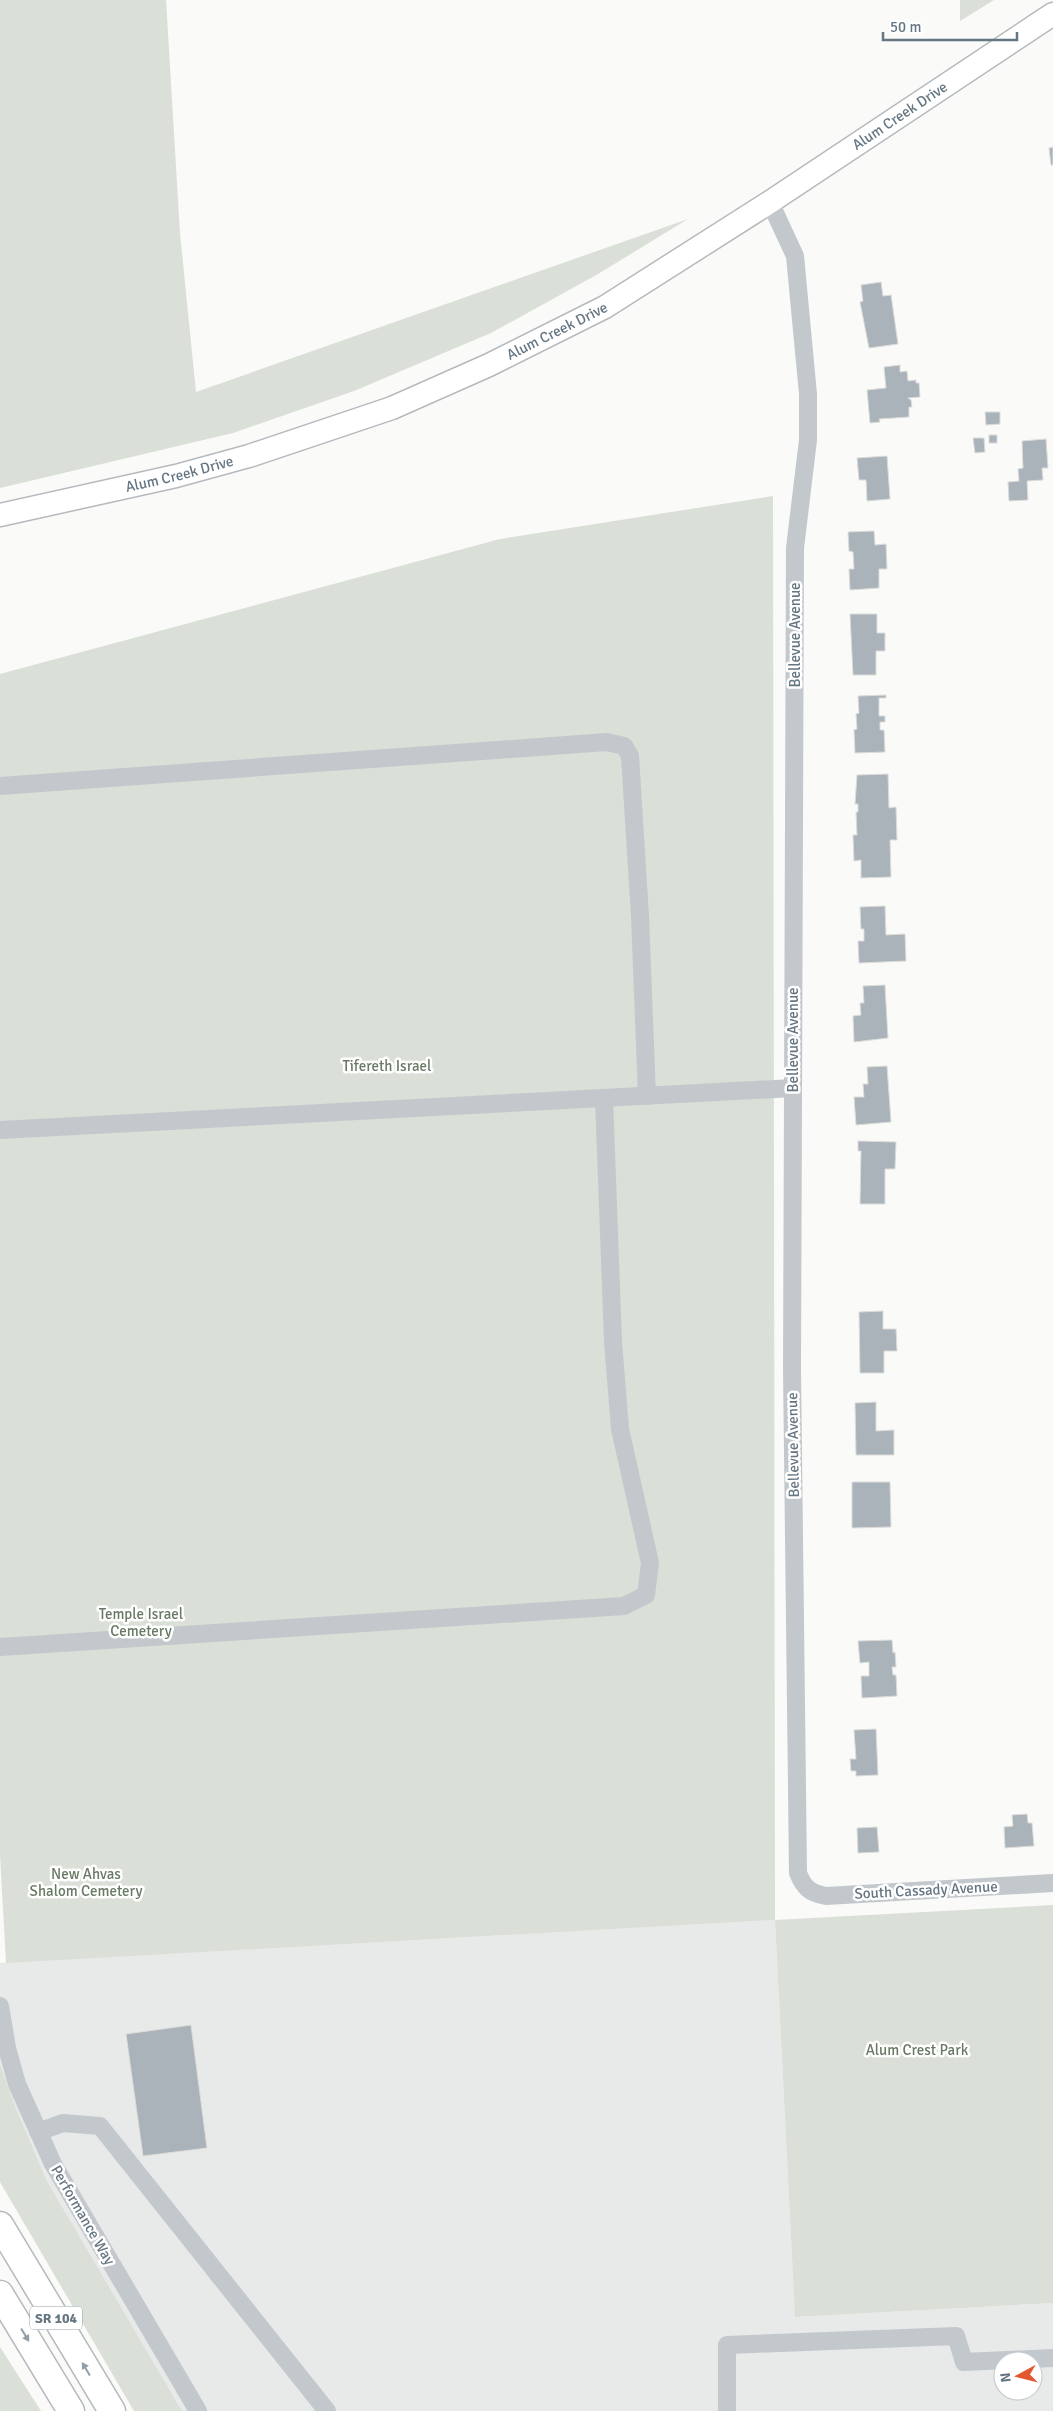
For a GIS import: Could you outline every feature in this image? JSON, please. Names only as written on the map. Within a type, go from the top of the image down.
[{"type":"highway","name":"SR 104","points":[[0,2226],[112,2411]]},
{"type":"highway","name":"SR 104","points":[[0,2294],[71,2411]]},
{"type":"main road","name":"Alum Creek Drive","points":[[0,515],[176,476],[249,456],[392,408],[489,365],[605,307],[770,202],[1053,14]]},
{"type":"street","name":"Bellevue Avenue","points":[[770,202],[795,256],[808,394],[808,440],[795,548],[792,1369],[798,1872],[803,1885]]},
{"type":"street","points":[[0,786],[607,742],[624,746],[630,756],[640,916],[647,1096]]},
{"type":"street","points":[[0,1130],[793,1088]]},
{"type":"street","points":[[0,1647],[624,1606],[646,1595],[650,1563],[620,1429],[613,1340],[604,1098]]},
{"type":"street","name":"South Cassady Avenue","points":[[803,1885],[813,1893],[826,1896],[1053,1883]]},
{"type":"street","name":"Performance Way","points":[[0,2006],[7,2048],[17,2084],[38,2132],[71,2197],[198,2411]]},
{"type":"street","points":[[38,2132],[63,2123],[100,2126],[327,2411]]},
{"type":"street","points":[[727,2411],[727,2345],[956,2336],[964,2362],[1053,2358]]},
{"type":"shaded area","points":[[775,1920],[795,2317],[1053,2303],[1053,2411],[182,2411],[47,2181],[15,2106],[0,2064],[0,1963]]},
{"type":"green space","points":[[0,0],[166,0],[180,233],[196,392],[688,219],[598,274],[491,333],[354,391],[233,433],[0,488]]},
{"type":"green space","points":[[960,0],[994,0],[960,21]]},
{"type":"green space","name":"Tifereth Israel","points":[[773,496],[775,1920],[6,1963],[0,1855],[0,674],[500,539]]},
{"type":"green space","name":"Alum Crest Park","points":[[1053,1905],[1053,2303],[795,2317],[775,1920]]},
{"type":"green space","points":[[0,2064],[15,2106],[47,2181],[182,2411],[134,2411],[0,2182]]},
{"type":"green space","points":[[0,2347],[41,2411],[0,2411]]},
{"type":"building","points":[[1053,147],[1053,165],[1051,165],[1049,148]]},
{"type":"building","points":[[881,282],[883,296],[891,295],[898,344],[869,348],[860,302],[863,301],[861,285]]},
{"type":"building","points":[[900,365],[900,372],[907,371],[908,381],[916,380],[916,383],[919,383],[920,397],[908,398],[911,400],[912,407],[909,407],[909,417],[879,419],[880,422],[870,423],[867,390],[886,388],[884,367]]},
{"type":"building","points":[[985,412],[1000,412],[1000,424],[986,425]]},
{"type":"building","points":[[989,435],[997,435],[997,443],[989,443]]},
{"type":"building","points":[[973,438],[984,438],[985,452],[975,453]]},
{"type":"building","points":[[1046,439],[1048,468],[1042,468],[1043,480],[1027,481],[1028,500],[1009,501],[1008,482],[1019,481],[1018,469],[1023,468],[1022,441]]},
{"type":"building","points":[[887,456],[890,499],[867,501],[866,480],[859,480],[857,458]]},
{"type":"building","points":[[874,531],[875,545],[886,544],[887,569],[879,569],[879,588],[850,590],[849,569],[854,569],[853,552],[849,551],[848,532]]},
{"type":"building","points":[[850,614],[877,614],[877,633],[885,633],[885,651],[876,651],[876,675],[853,675]]},
{"type":"building","points":[[886,695],[886,698],[879,698],[879,716],[885,716],[885,722],[880,722],[880,730],[884,730],[885,752],[855,753],[854,730],[857,729],[856,714],[859,713],[858,696]]},
{"type":"building","points":[[888,774],[889,808],[896,807],[897,840],[890,840],[891,877],[861,878],[861,860],[854,861],[853,835],[857,835],[856,812],[858,812],[858,804],[855,804],[857,775]]},
{"type":"building","points":[[885,906],[886,935],[905,934],[906,961],[859,963],[858,941],[864,941],[864,929],[861,929],[860,907]]},
{"type":"building","points":[[885,985],[888,1038],[854,1042],[853,1016],[861,1015],[860,1003],[864,1003],[863,986]]},
{"type":"building","points":[[887,1066],[891,1122],[856,1125],[854,1097],[864,1097],[863,1084],[868,1084],[867,1067]]},
{"type":"building","points":[[858,1141],[896,1142],[895,1169],[885,1169],[885,1204],[860,1204],[861,1151],[858,1151]]},
{"type":"building","points":[[883,1311],[883,1329],[896,1329],[897,1351],[884,1351],[884,1373],[860,1373],[859,1312]]},
{"type":"building","points":[[876,1402],[876,1431],[894,1430],[894,1455],[856,1455],[855,1403]]},
{"type":"building","points":[[852,1482],[890,1482],[891,1527],[852,1528]]},
{"type":"building","points":[[892,1640],[896,1667],[892,1667],[893,1675],[896,1675],[897,1696],[862,1698],[861,1676],[869,1676],[869,1662],[860,1663],[858,1641]]},
{"type":"building","points":[[876,1729],[878,1775],[856,1776],[856,1771],[851,1771],[850,1759],[856,1759],[854,1730]]},
{"type":"building","points":[[1027,1814],[1028,1823],[1032,1823],[1034,1846],[1005,1848],[1004,1827],[1013,1826],[1012,1815]]},
{"type":"building","points":[[877,1827],[879,1852],[858,1853],[857,1828]]},
{"type":"building","points":[[191,2025],[207,2148],[143,2156],[126,2034]]},
{"type":"park label","name":"Temple Israel Cemetery","points":[[141,1622]]},
{"type":"park label","name":"New Ahvas Shalom Cemetery","points":[[86,1882]]}]
